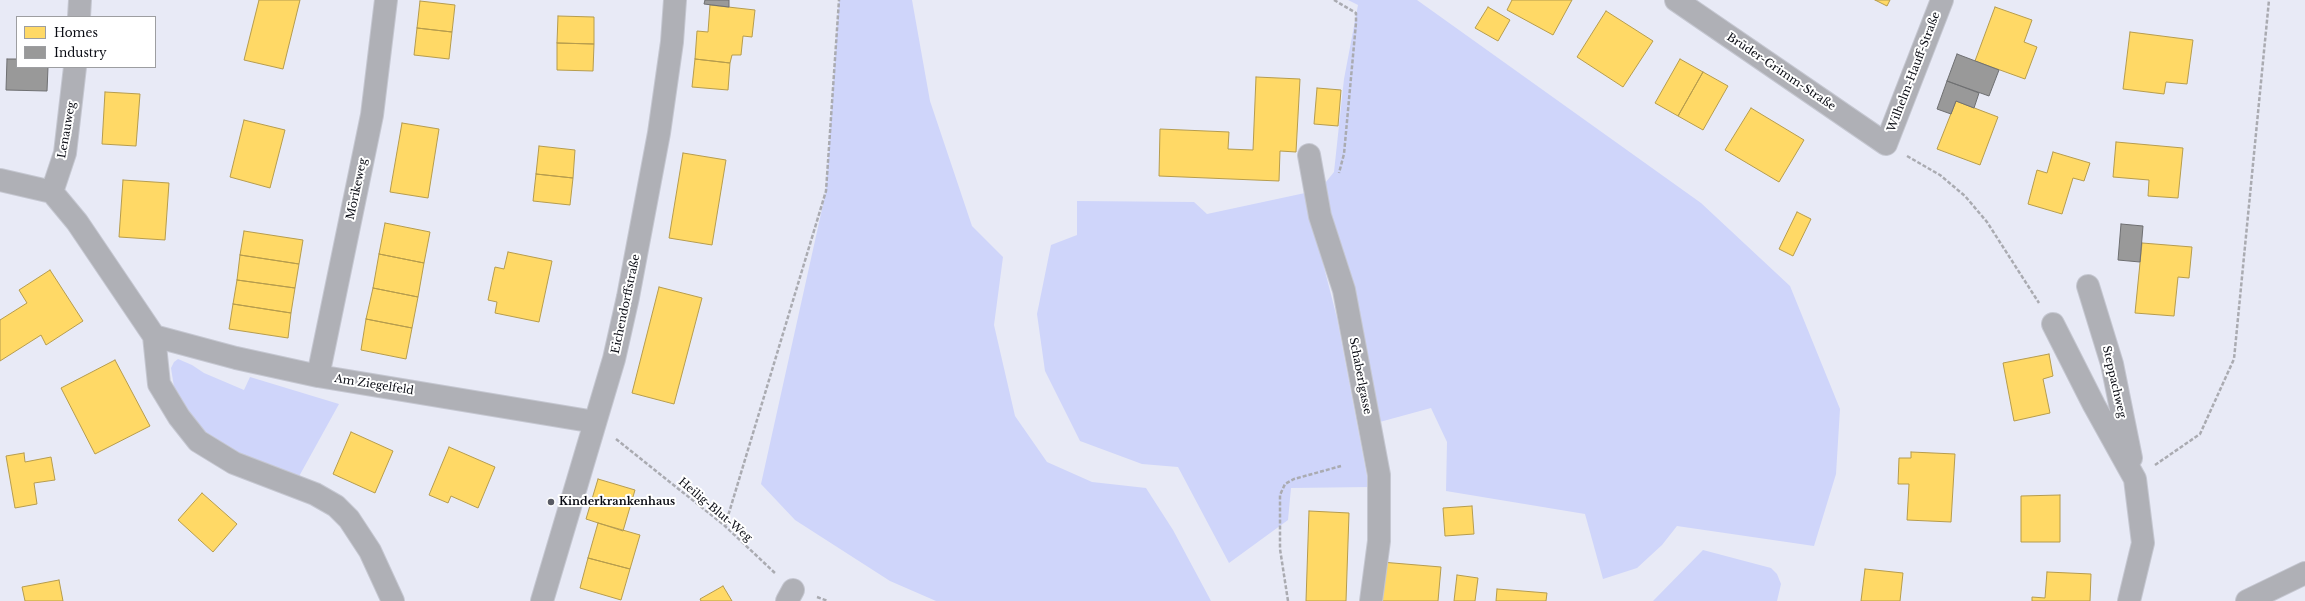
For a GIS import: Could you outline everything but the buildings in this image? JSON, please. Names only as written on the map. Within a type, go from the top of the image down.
[{"type":"street","points":[[79,16],[80,0]]},
{"type":"street","name":"Mörikeweg","points":[[318,376],[372,115],[386,0]]},
{"type":"street","name":"Eichendorffstraße","points":[[542,601],[614,359],[644,221],[672,42],[675,0]]},
{"type":"street","name":"Brüder-Grimm-Straße","points":[[1676,0],[1886,144]]},
{"type":"street","name":"Wilhelm-Hauff-Straße","points":[[1886,144],[1942,0]]},
{"type":"street","name":"Lenauweg","points":[[52,192],[65,153],[75,68]]},
{"type":"street","name":"Schaberlgasse","points":[[1309,155],[1320,216],[1344,290],[1379,475],[1379,541],[1371,601]]},
{"type":"street","points":[[0,180],[52,192],[77,222],[154,336],[159,384],[179,417],[198,441],[234,463],[315,494],[336,506],[349,519],[370,551],[393,601]]},
{"type":"street","name":"Steppachweg","points":[[2088,286],[2112,364],[2135,479],[2143,542],[2129,601]]},
{"type":"street","name":"Steppachweg","points":[[2053,324],[2094,405],[2135,479]]},
{"type":"street","name":"Am Ziegelfeld","points":[[154,336],[236,358],[318,376],[596,422]]},
{"type":"street","points":[[2247,601],[2305,572]]},
{"type":"path","points":[[725,526],[826,191],[839,0]]},
{"type":"path","points":[[1334,0],[1356,13],[1343,162]]},
{"type":"path","points":[[2135,479],[2200,434],[2234,359],[2269,0]]},
{"type":"path","points":[[1886,144],[1940,174],[1965,196],[1987,222],[2053,324]]},
{"type":"path","name":"Heilig-Blut-Weg","points":[[596,422],[725,526],[790,595],[828,601]]},
{"type":"path","points":[[1288,601],[1280,549],[1280,495],[1285,484],[1294,478],[1341,466]]},
{"type":"shaded area","points":[[839,0],[912,0],[930,101],[972,226],[1003,257],[994,325],[1015,416],[1047,462],[1092,482],[1146,488],[1173,530],[1211,601],[936,601],[890,581],[795,520],[761,484],[826,191]]},
{"type":"shaded area","points":[[1348,0],[1417,0],[1701,203],[1790,286],[1840,409],[1836,474],[1814,546],[1677,526],[1662,545],[1637,568],[1603,579],[1585,514],[1446,491],[1447,442],[1431,408],[1376,423],[1321,188],[1334,172],[1344,79],[1358,5]]},
{"type":"shaded area","points":[[1305,193],[1337,318],[1369,487],[1291,488],[1288,520],[1229,563],[1178,467],[1142,464],[1080,441],[1045,371],[1037,314],[1051,245],[1077,235],[1077,201],[1194,202],[1207,214]]},
{"type":"shaded area","points":[[178,359],[192,365],[204,373],[244,390],[250,377],[339,404],[297,480],[219,446],[194,423],[174,387],[171,368],[174,362]]},
{"type":"shaded area","points":[[1703,550],[1771,568],[1777,574],[1781,584],[1777,601],[1653,601]]},
{"type":"place","name":"Kinderkrankenhaus","points":[[551,502]]}]
